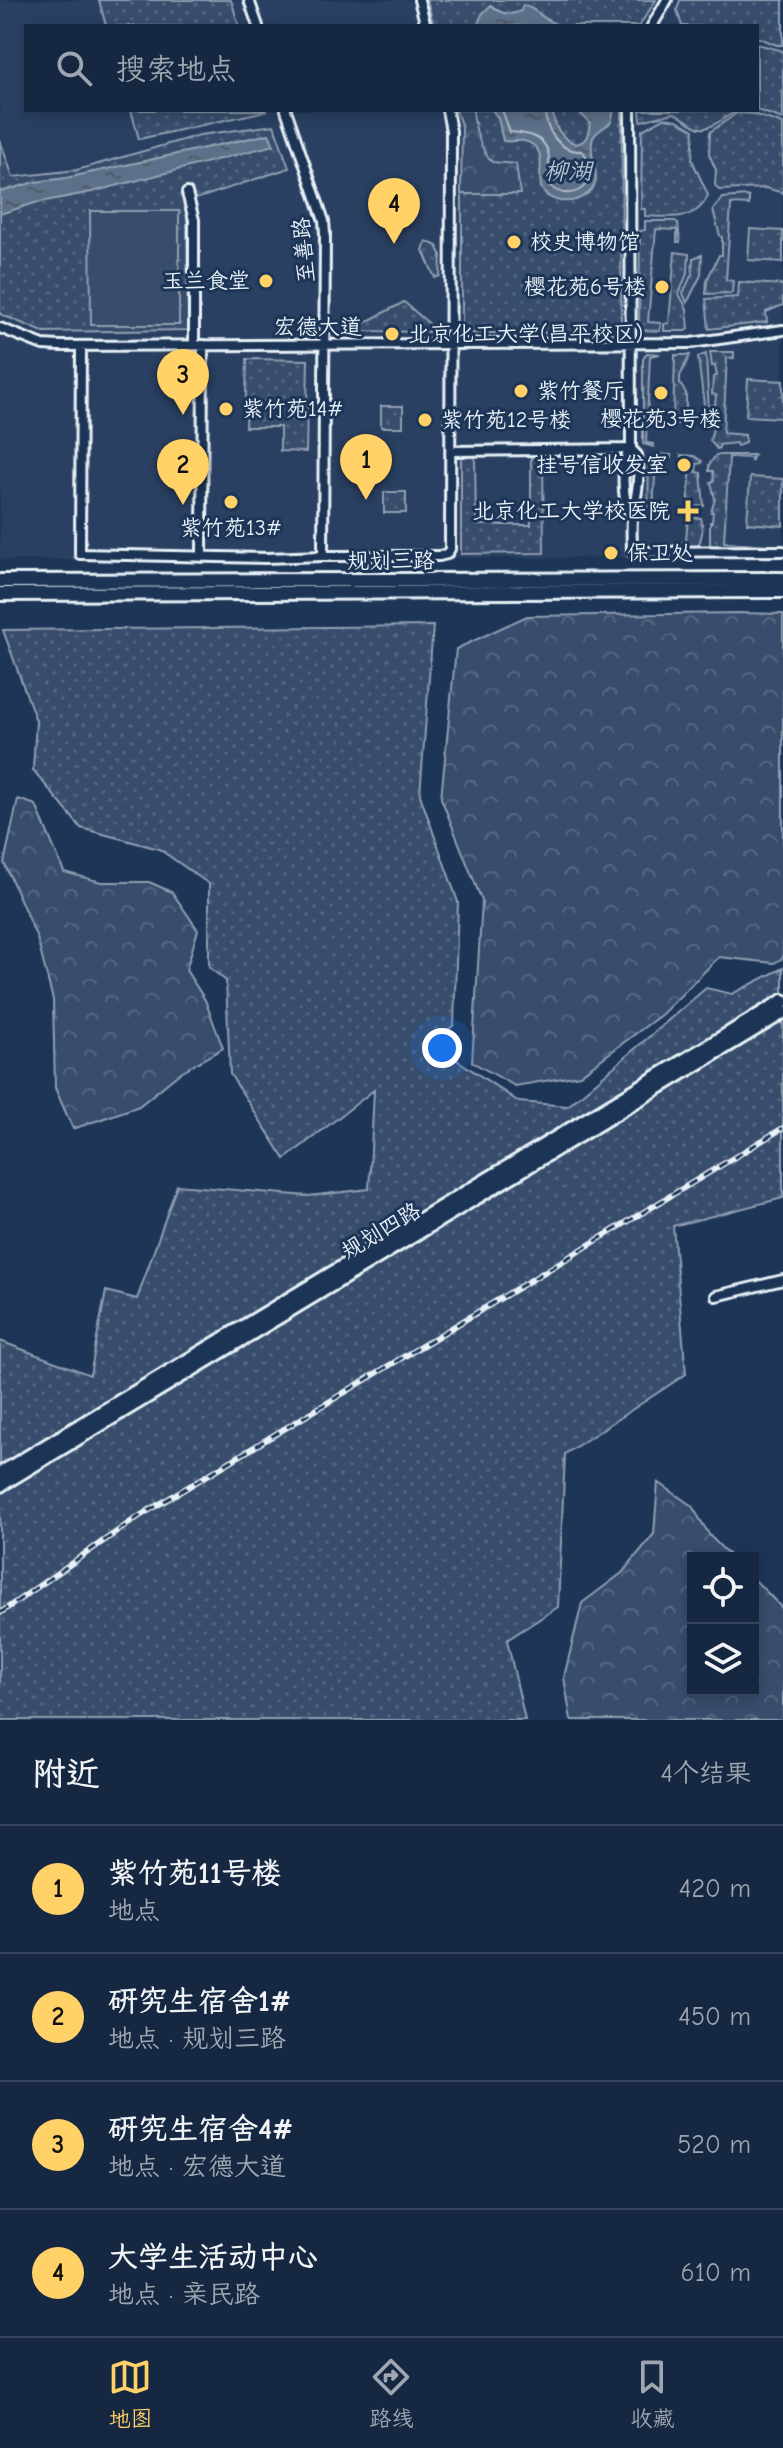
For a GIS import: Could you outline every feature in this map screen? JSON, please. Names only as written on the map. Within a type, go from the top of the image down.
[{"type":"main road","name":"规划三路","points":[[0,594],[783,579]]},
{"type":"main road","name":"规划三路","points":[[0,581],[783,591]]},
{"type":"main road","name":"规划四路","points":[[0,1474],[783,1001]]},
{"type":"main road","name":"规划四路","points":[[0,1485],[783,1012]]},
{"type":"street","points":[[249,0],[257,24]]},
{"type":"street","points":[[419,0],[425,24]]},
{"type":"street","points":[[653,24],[667,0]]},
{"type":"street","name":"至善路","points":[[287,112],[324,221],[323,556]]},
{"type":"street","points":[[81,346],[80,554],[202,557],[447,554],[450,549],[452,344],[451,131],[447,112]]},
{"type":"street","points":[[630,112],[631,449],[625,461],[625,502],[632,517],[632,552],[783,551]]},
{"type":"street","points":[[187,193],[194,220],[202,557]]},
{"type":"street","name":"宏德大道","points":[[0,328],[43,345],[81,346],[691,343],[783,330]]},
{"type":"street","points":[[451,451],[631,449]]},
{"type":"street","points":[[716,1296],[783,1280]]},
{"type":"shaded area","name":"北京化工大学(昌平校区)","points":[[0,0],[783,0],[783,557],[0,560]]},
{"type":"green space","points":[[99,0],[231,0],[238,24],[105,24]]},
{"type":"green space","points":[[427,0],[656,0],[640,24],[433,24]]},
{"type":"green space","points":[[680,0],[783,0],[783,45],[759,38],[759,24],[681,24],[677,10]]},
{"type":"green space","points":[[759,45],[783,51],[783,119],[759,111]]},
{"type":"green space","points":[[132,112],[261,112],[139,139]]},
{"type":"green space","points":[[457,112],[622,112],[621,331],[465,333],[462,329],[462,128]]},
{"type":"green space","points":[[457,112],[473,112],[478,138],[492,162],[516,164],[520,194],[461,194],[462,128]]},
{"type":"green space","points":[[640,112],[736,112],[707,128],[694,125],[674,113],[641,121]]},
{"type":"green space","points":[[737,113],[753,114],[783,124],[783,193],[766,188],[719,190],[715,185],[716,170],[709,154],[710,132]]},
{"type":"green space","points":[[664,118],[677,120],[694,130],[692,160],[708,195],[703,204],[690,214],[645,216],[645,209],[641,209],[642,130]]},
{"type":"green space","points":[[274,125],[289,168],[187,202],[188,330],[43,332],[0,314],[0,140],[13,177],[77,170],[200,135]]},
{"type":"green space","points":[[749,197],[749,205],[731,204],[726,280],[733,281],[732,293],[706,294],[707,280],[719,255],[722,255],[722,237],[713,210],[723,198]]},
{"type":"green space","points":[[90,211],[179,211],[179,325],[91,325]]},
{"type":"green space","points":[[645,221],[678,223],[680,242],[677,242],[677,230],[656,229],[648,322],[661,323],[660,331],[642,330],[639,325],[640,231],[645,230]]},
{"type":"green space","points":[[750,229],[783,231],[783,262],[748,260]]},
{"type":"green space","points":[[426,241],[437,246],[441,254],[440,276],[435,278],[423,250]]},
{"type":"green space","points":[[675,252],[689,254],[688,271],[679,294],[687,309],[689,329],[664,331],[664,324],[669,323]]},
{"type":"green space","points":[[702,255],[701,275],[687,303],[683,293],[692,274],[693,258]]},
{"type":"green space","points":[[739,282],[783,285],[783,305],[766,312],[767,322],[709,329],[706,299],[738,297]]},
{"type":"green space","points":[[404,302],[435,332],[349,331]]},
{"type":"green space","points":[[710,352],[734,352],[734,358],[727,358],[723,433],[745,435],[745,443],[737,446],[736,443],[719,445],[717,449],[710,441],[714,424],[711,423],[712,405],[715,405],[716,395],[712,394],[713,377],[717,376]]},
{"type":"green space","points":[[647,353],[660,354],[650,356],[646,443],[654,444],[654,447],[643,444],[643,359]]},
{"type":"green space","points":[[706,354],[709,413],[706,421],[698,357]]},
{"type":"green space","points":[[675,355],[690,355],[680,376],[680,384],[686,393],[686,424],[673,424]]},
{"type":"green space","points":[[247,359],[308,360],[306,452],[280,451],[280,427],[245,427]]},
{"type":"green space","points":[[748,379],[783,381],[783,418],[746,416]]},
{"type":"green space","points":[[381,406],[403,406],[403,427],[381,427]]},
{"type":"green space","points":[[655,454],[671,455],[671,458],[656,461],[653,510],[648,509],[649,460]]},
{"type":"green space","points":[[681,455],[694,456],[702,461],[697,464],[696,472],[701,473],[704,506],[688,507],[691,463],[685,462]]},
{"type":"green space","points":[[716,455],[754,455],[751,462],[751,458],[729,457],[724,542],[783,546],[783,549],[714,549],[710,545],[711,512],[715,499],[711,482],[714,481],[713,471],[709,471],[709,465]]},
{"type":"green space","points":[[461,457],[475,457],[476,525],[531,525],[531,457],[543,457],[544,553],[461,554]]},
{"type":"green space","points":[[750,477],[783,479],[783,526],[747,523]]},
{"type":"green space","points":[[384,492],[406,492],[406,513],[384,513]]},
{"type":"green space","points":[[688,517],[701,518],[702,534],[696,549],[689,549],[683,542],[686,541]]},
{"type":"green space","points":[[783,614],[783,958],[774,963],[719,957],[662,1014],[580,1075],[515,1086],[472,1062],[482,901],[441,798],[456,649],[527,616]]},
{"type":"green space","points":[[433,626],[420,795],[458,902],[454,1025],[432,1043],[519,1102],[568,1106],[706,988],[732,994],[783,968],[783,1198],[673,1226],[686,1374],[565,1454],[558,1607],[507,1640],[525,1720],[0,1720],[0,1341],[90,1375],[106,1291],[137,1299],[177,1185],[308,1196],[369,1189],[374,1090],[285,1159],[230,1074],[226,981],[209,967],[209,884],[159,849],[81,828],[33,770],[36,721],[3,630]]},
{"type":"green space","points":[[18,799],[36,805],[64,872],[101,882],[149,882],[172,892],[198,930],[186,970],[205,1000],[223,1048],[181,1072],[139,1106],[73,1129],[55,1088],[53,1000],[37,938],[4,863]]},
{"type":"green space","points":[[658,1482],[692,1506],[710,1536],[726,1552],[687,1552],[687,1696],[759,1696],[759,1584],[783,1609],[783,1720],[571,1720],[564,1677],[582,1603],[622,1573],[654,1534]]},
{"type":"water","points":[[491,5],[509,14],[521,11],[523,5],[558,24],[478,24]]},
{"type":"water","name":"柳湖","points":[[494,112],[553,112],[559,131],[576,144],[585,139],[590,123],[579,112],[614,112],[611,122],[593,138],[596,177],[591,190],[573,201],[549,197],[540,184],[538,151],[526,141],[503,141],[498,118]]},
{"type":"water","points":[[269,134],[274,145],[0,214],[0,192]]},
{"type":"railway","points":[[0,1613],[138,1517],[783,1128]]},
{"type":"place","name":"校史博物馆","points":[[514,242]]},
{"type":"place","name":"大学生活动中心","points":[[394,244]]},
{"type":"place","name":"玉兰食堂","points":[[266,281]]},
{"type":"place","name":"樱花苑6号楼","points":[[662,287]]},
{"type":"place","name":"北京化工大学(昌平校区)","points":[[392,334]]},
{"type":"place","name":"紫竹餐厅","points":[[521,391]]},
{"type":"place","name":"樱花苑3号楼","points":[[661,393]]},
{"type":"place","name":"紫竹苑14#","points":[[226,409]]},
{"type":"place","name":"研究生宿舍4#","points":[[183,415]]},
{"type":"place","name":"紫竹苑12号楼","points":[[425,420]]},
{"type":"place","name":"挂号信收发室","points":[[684,465]]},
{"type":"place","name":"紫竹苑11号楼","points":[[366,500]]},
{"type":"place","name":"紫竹苑13#","points":[[231,502]]},
{"type":"place","name":"研究生宿舍1#","points":[[183,505]]},
{"type":"place","name":"北京化工大学校医院","points":[[688,511]]},
{"type":"place","name":"保卫处","points":[[611,553]]}]
